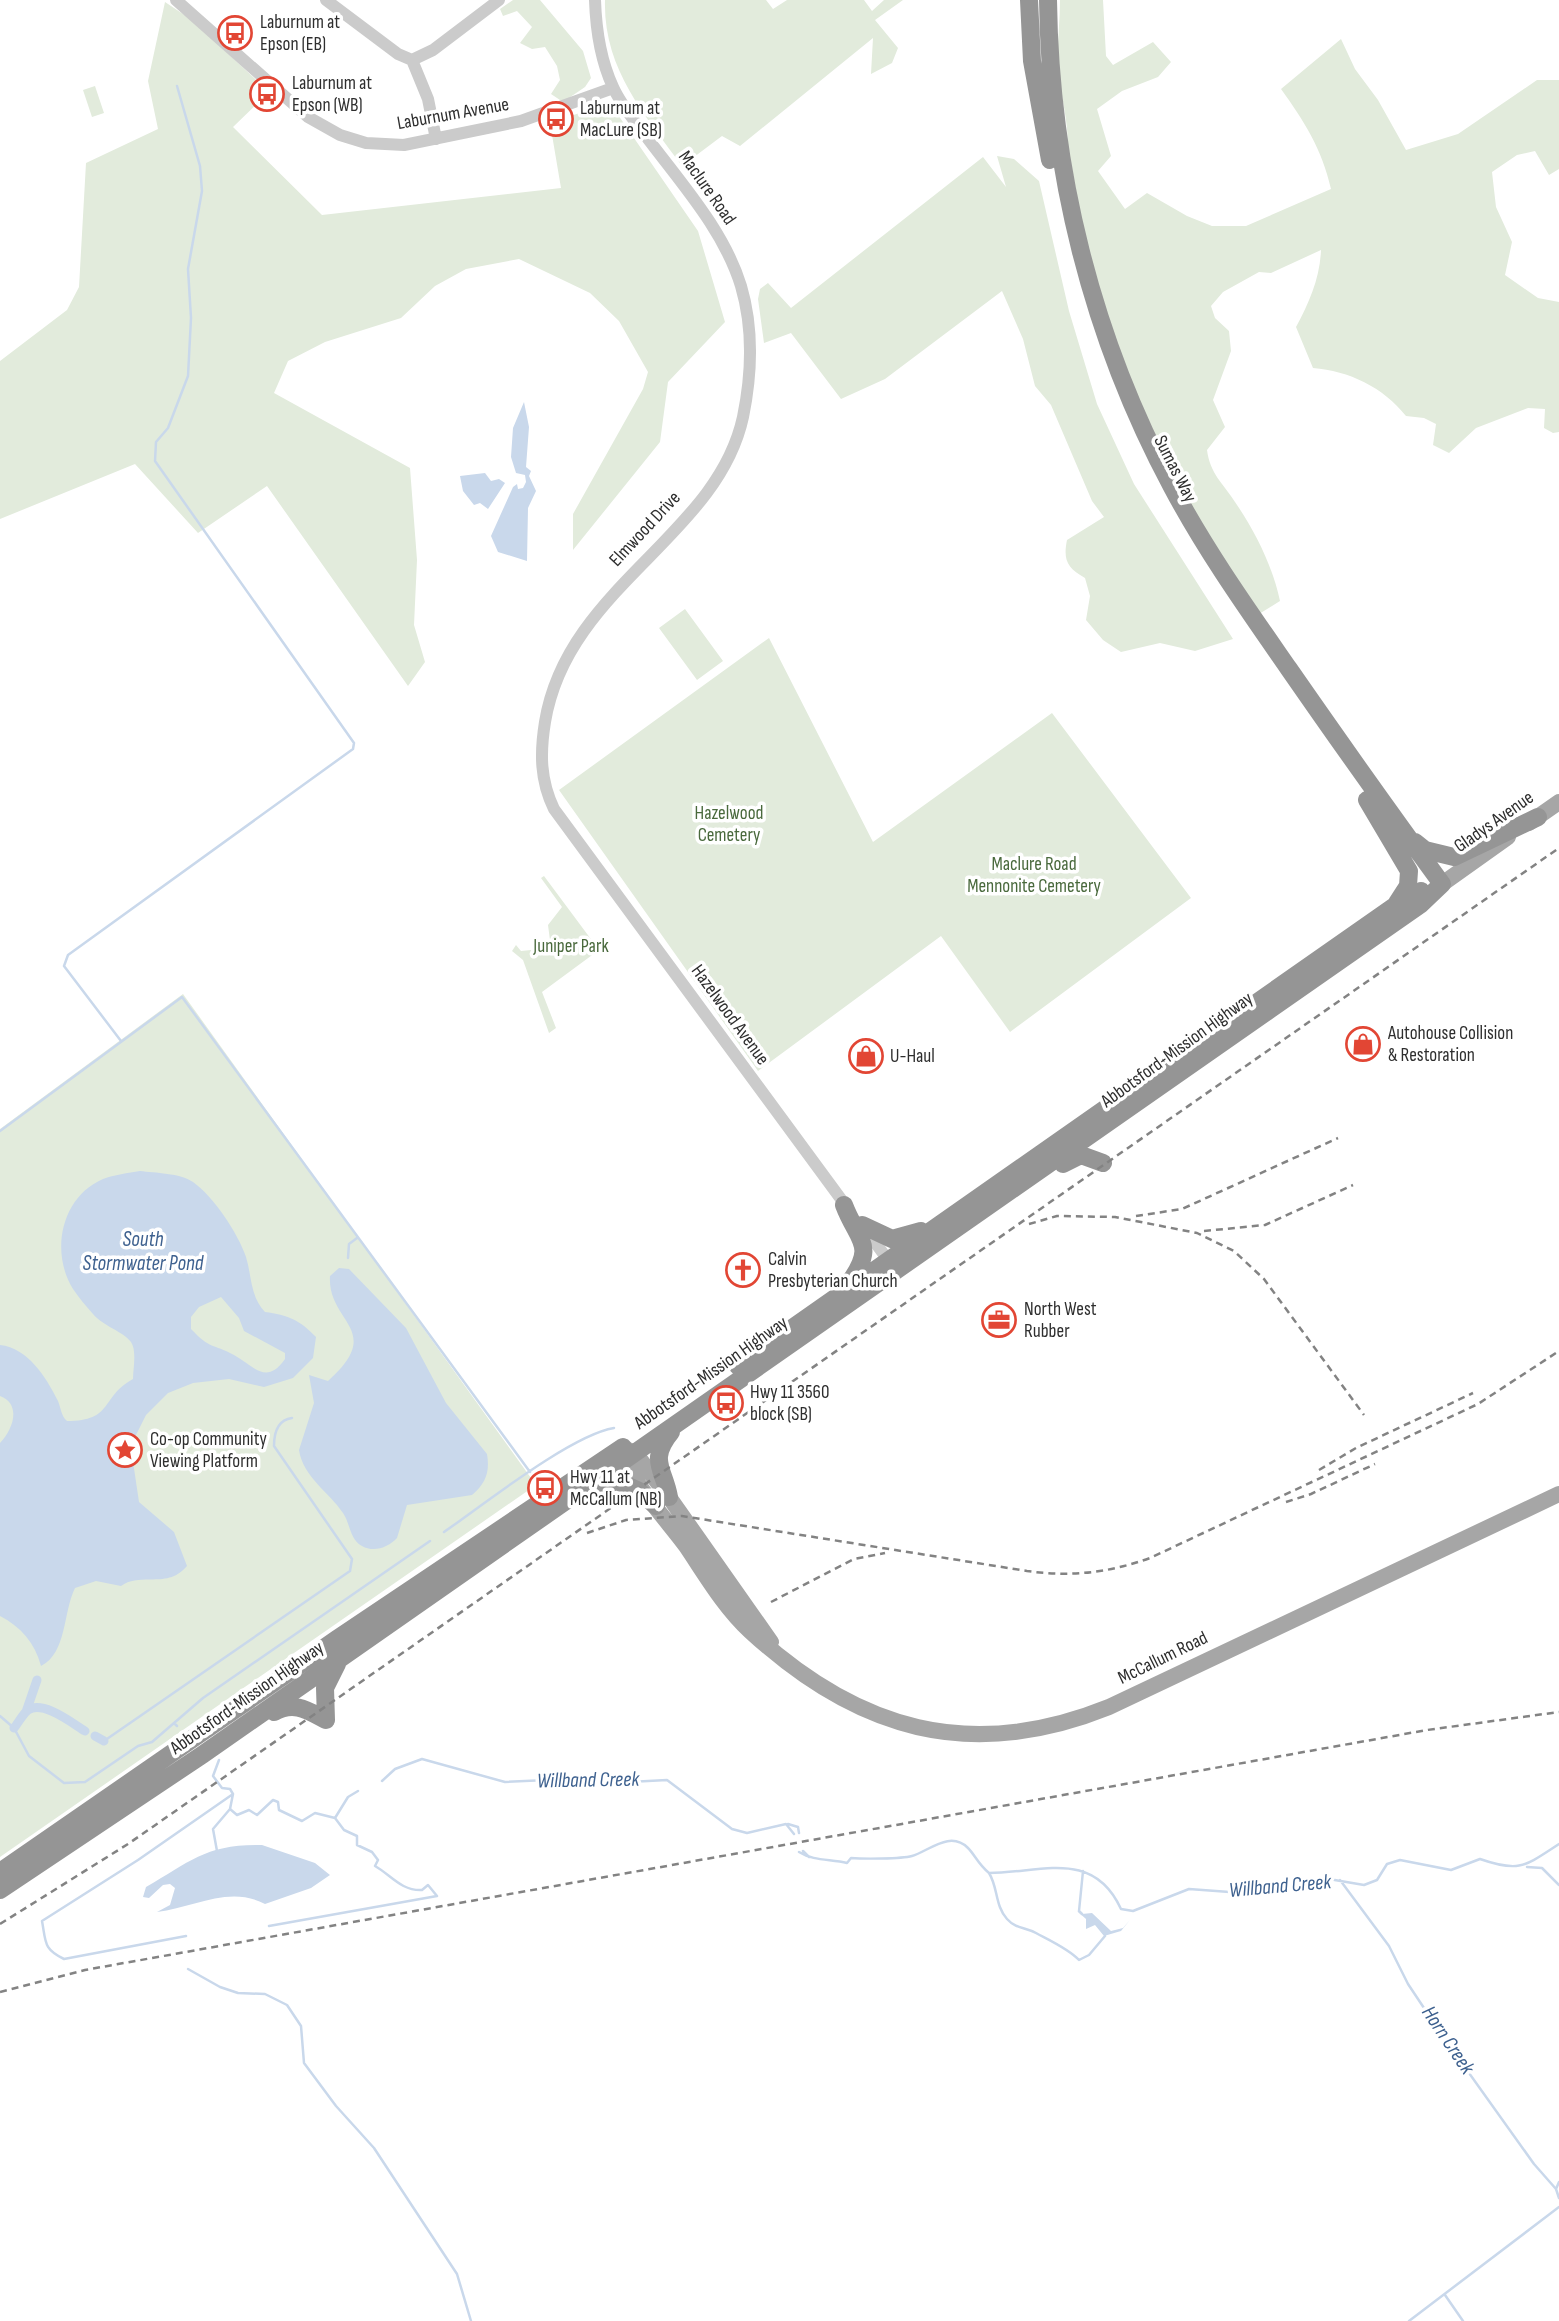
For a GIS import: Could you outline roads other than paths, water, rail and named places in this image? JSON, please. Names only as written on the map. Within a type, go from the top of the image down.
[{"type":"highway","points":[[1028,0],[1032,61],[1050,160]]},
{"type":"highway","name":"Sumas Way","points":[[1037,0],[1041,80],[1050,160],[1067,245],[1091,326],[1145,458],[1211,576],[1371,796],[1440,884]]},
{"type":"highway","name":"Sumas Way","points":[[1050,0],[1050,62],[1061,157],[1078,242],[1102,324],[1139,420],[1204,544],[1371,796]]},
{"type":"highway","points":[[1371,796],[1417,845],[1445,856],[1460,855],[1514,826],[1538,817]]},
{"type":"highway","points":[[1371,796],[1409,871],[1408,886],[1396,905]]},
{"type":"highway","name":"Abbotsford-Mission Highway","points":[[627,1453],[681,1420],[881,1280],[940,1232],[1396,905],[1440,884]]},
{"type":"highway","name":"Abbotsford-Mission Highway","points":[[0,1890],[202,1755],[353,1649],[472,1559],[627,1453],[844,1290],[888,1260],[940,1232],[1132,1108],[1440,884]]},
{"type":"highway","points":[[862,1225],[892,1239],[940,1232],[958,1234],[1074,1157],[1081,1155],[1103,1163],[1100,1144],[1104,1135],[1132,1108]]},
{"type":"highway","points":[[844,1205],[865,1247],[862,1264],[844,1290]]},
{"type":"highway","points":[[881,1280],[888,1260]]},
{"type":"highway","points":[[663,1501],[658,1457],[667,1436],[681,1420]]},
{"type":"highway","points":[[0,1878],[55,1844],[288,1684],[299,1681],[320,1661],[472,1559],[610,1481],[663,1501]]},
{"type":"highway","name":"Abbotsford-Mission Highway","points":[[0,1872],[337,1639],[472,1559]]},
{"type":"highway","points":[[202,1755],[284,1706],[301,1707],[326,1720],[324,1698],[327,1682],[337,1665],[353,1649]]},
{"type":"main road","name":"Gladys Avenue","points":[[1440,884],[1559,802]]},
{"type":"main road","name":"McCallum Road","points":[[627,1453],[778,1653],[807,1678],[835,1696],[895,1723],[959,1735],[1028,1732],[1056,1726],[1109,1707],[1559,1494]]},
{"type":"street","name":"Laburnum Avenue","points":[[176,0],[196,15],[300,111],[324,128],[357,141],[384,145],[436,139],[542,115],[613,88]]},
{"type":"street","points":[[326,0],[398,54],[412,60],[428,99],[436,139]]},
{"type":"street","points":[[412,60],[433,50],[499,0]]},
{"type":"street","name":"Maclure Road","points":[[595,0],[596,32],[613,88],[709,223],[741,285]]},
{"type":"street","name":"Elmwood Drive","points":[[546,790],[540,750],[547,711],[563,663],[601,606],[707,489],[733,445],[742,418],[752,354],[741,285]]},
{"type":"street","name":"Hazelwood Avenue","points":[[546,790],[554,809],[844,1205],[888,1260]]},
{"type":"water","points":[[524,402],[529,427],[526,467],[531,471],[529,476],[536,491],[528,508],[527,561],[498,552],[491,536],[513,487],[517,484],[518,489],[523,488],[526,482],[525,475],[516,473],[511,457],[513,428]]},
{"type":"water","points":[[485,473],[491,481],[499,479],[505,483],[488,509],[480,503],[474,505],[463,491],[460,476]]},
{"type":"water","name":"South Stormwater Pond","points":[[140,1171],[181,1177],[193,1182],[209,1196],[242,1247],[260,1306],[265,1312],[299,1322],[310,1331],[316,1337],[313,1358],[293,1378],[264,1387],[229,1379],[193,1383],[168,1393],[146,1415],[133,1441],[132,1455],[139,1502],[174,1532],[187,1566],[179,1573],[163,1579],[137,1580],[121,1586],[96,1581],[75,1588],[56,1652],[41,1666],[26,1636],[0,1616],[0,1443],[12,1425],[13,1411],[7,1400],[0,1396],[0,1345],[19,1352],[35,1365],[53,1392],[67,1421],[82,1420],[100,1412],[115,1393],[133,1379],[134,1355],[131,1342],[97,1318],[75,1292],[66,1274],[61,1243],[69,1212],[89,1187],[103,1179]],"holes":[[[221,1297],[239,1318],[244,1331],[285,1353],[285,1359],[278,1367],[272,1371],[260,1371],[208,1343],[191,1329],[191,1317],[199,1307]]]},
{"type":"water","points":[[339,1268],[349,1269],[406,1328],[446,1403],[487,1454],[486,1477],[472,1495],[407,1505],[397,1538],[376,1549],[367,1548],[355,1540],[343,1513],[317,1484],[301,1460],[299,1450],[314,1403],[309,1375],[328,1381],[345,1363],[352,1349],[350,1327],[331,1292],[330,1276]]},
{"type":"water","points":[[262,1845],[315,1863],[330,1875],[311,1888],[265,1904],[252,1899],[224,1897],[157,1912],[170,1905],[175,1888],[170,1884],[163,1885],[149,1898],[143,1897],[146,1887],[200,1856],[227,1847]]},
{"type":"water","points":[[1077,1911],[1082,1914],[1092,1913],[1111,1931],[1123,1928],[1130,1920],[1121,1931],[1104,1936],[1095,1925],[1086,1929],[1086,1919]]},
{"type":"waterway","points":[[121,1041],[64,966],[68,955],[353,749],[354,743],[155,461],[156,442],[168,428],[188,376],[191,318],[188,269],[202,191],[200,166],[177,86]]},
{"type":"waterway","points":[[0,1131],[182,997],[530,1472]]},
{"type":"waterway","points":[[348,1258],[349,1244],[357,1238]]},
{"type":"waterway","points":[[104,1741],[350,1571],[352,1559],[274,1446],[277,1428],[283,1421],[292,1418]]},
{"type":"waterway","points":[[444,1532],[552,1457],[596,1433],[614,1428]]},
{"type":"waterway","points":[[174,1723],[203,1698],[430,1541]]},
{"type":"waterway","points":[[26,1712],[37,1680]]},
{"type":"waterway","points":[[14,1728],[28,1710],[41,1708],[85,1731]]},
{"type":"waterway","name":"Willband Creek","points":[[0,1716],[14,1728],[29,1756],[64,1783],[85,1782],[138,1746],[152,1742],[174,1723],[177,1726]]},
{"type":"waterway","points":[[95,1736],[104,1741]]},
{"type":"waterway","name":"Willband Creek","points":[[382,1781],[395,1769],[422,1759],[505,1782],[614,1777],[629,1782],[667,1780],[732,1829],[747,1833],[786,1824],[794,1834]]},
{"type":"waterway","name":"Willband Creek","points":[[219,1760],[213,1776],[222,1788],[230,1789],[233,1794],[230,1809],[237,1815],[249,1810],[257,1815],[273,1800],[278,1802],[279,1810],[302,1821],[315,1813],[335,1818],[348,1797],[358,1791]]},
{"type":"waterway","points":[[186,1936],[64,1959],[49,1948],[42,1921],[138,1860],[233,1794]]},
{"type":"waterway","points":[[217,1851],[213,1829],[230,1809]]},
{"type":"waterway","points":[[269,1926],[437,1896],[428,1885],[422,1890],[408,1888],[375,1866],[378,1860],[372,1852],[357,1845],[357,1836],[344,1830],[335,1818]]},
{"type":"waterway","name":"Willband Creek","points":[[788,1824],[798,1827],[799,1833]]},
{"type":"waterway","name":"Willband Creek","points":[[799,1852],[847,1863],[851,1858],[912,1856],[940,1843],[954,1841],[968,1848],[989,1873],[1046,1868],[1080,1871],[1096,1878],[1109,1890],[1121,1909],[1133,1911],[1189,1889],[1243,1893],[1323,1878],[1364,1885],[1377,1880],[1387,1864],[1400,1860],[1451,1870],[1480,1859],[1504,1866],[1522,1865],[1559,1844]]},
{"type":"waterway","name":"Willband Creek","points":[[803,1851],[809,1857]]},
{"type":"waterway","points":[[1527,1867],[1542,1868],[1559,1885]]},
{"type":"waterway","points":[[1082,1914],[1079,1911],[1083,1871]]},
{"type":"waterway","points":[[989,1873],[1000,1908],[1014,1925],[1059,1945],[1079,1960],[1089,1955],[1105,1936]]},
{"type":"waterway","name":"Horn Creek","points":[[1340,1880],[1389,1946],[1408,1984],[1444,2038],[1534,2164],[1556,2189],[1559,2198]]},
{"type":"waterway","points":[[188,1969],[220,1987],[238,1993],[265,1994],[287,2005],[301,2026],[304,2063],[336,2106],[374,2148],[457,2274],[471,2321]]},
{"type":"waterway","name":"Horn Creek","points":[[1556,2189],[1559,2182]]},
{"type":"waterway","points":[[1409,2321],[1559,2207]]},
{"type":"waterway","points":[[1445,2295],[1463,2321]]},
{"type":"railway","points":[[0,1924],[128,1844],[1559,848]]},
{"type":"railway","points":[[1136,1216],[1182,1209],[1338,1138]]},
{"type":"railway","points":[[1204,1231],[1265,1225],[1353,1185]]},
{"type":"railway","points":[[1029,1224],[1057,1216],[1115,1217],[1197,1233],[1234,1251],[1264,1279],[1364,1415]]},
{"type":"railway","points":[[587,1533],[626,1520],[682,1516],[1027,1571],[1059,1574],[1104,1570],[1150,1558],[1478,1404],[1559,1351]]},
{"type":"railway","points":[[1319,1470],[1356,1448],[1473,1393]]},
{"type":"railway","points":[[1286,1502],[1311,1494],[1375,1464]]},
{"type":"railway","points":[[771,1602],[854,1559],[885,1553]]},
{"type":"railway","points":[[0,1992],[85,1970],[1427,1730],[1559,1712]]},
{"type":"place","name":"Laburnum at Epson (EB)","points":[[235,33]]},
{"type":"place","name":"Laburnum at Epson (WB)","points":[[267,94]]},
{"type":"place","name":"Laburnum at MacLure (SB)","points":[[556,119]]},
{"type":"place","name":"Autohouse Collision & Restoration","points":[[1363,1044]]},
{"type":"place","name":"U-Haul","points":[[866,1056]]},
{"type":"place","name":"Calvin Presbyterian Church","points":[[743,1270]]},
{"type":"place","name":"North West Rubber","points":[[999,1320]]},
{"type":"place","name":"Hwy 11 3560 block (SB)","points":[[726,1403]]},
{"type":"place","name":"Co-op Community Viewing Platform","points":[[125,1450]]},
{"type":"place","name":"Hwy 11 at McCallum (NB)","points":[[545,1488]]},
{"type":"park label","name":"Hazelwood Cemetery","points":[[729,824]]},
{"type":"park label","name":"Maclure Road Mennonite Cemetery","points":[[1034,875]]},
{"type":"park label","name":"Juniper Park","points":[[571,946]]}]
